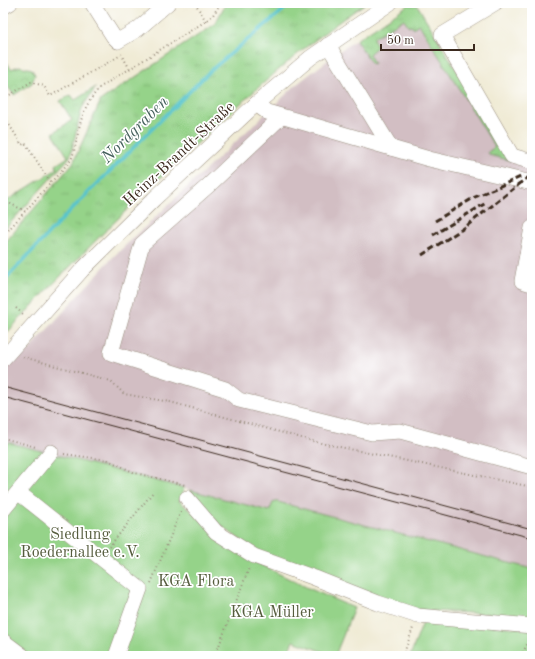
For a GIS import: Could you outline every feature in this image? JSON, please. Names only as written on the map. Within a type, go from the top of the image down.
[{"type":"street","points":[[3,7],[10,3]]},
{"type":"street","points":[[92,3],[113,36],[118,41],[138,29],[168,3]]},
{"type":"street","name":"Heinz-Brandt-Straße","points":[[7,355],[82,270],[154,199],[256,104],[310,58],[390,3]]},
{"type":"street","points":[[495,3],[442,35],[512,156],[529,161],[532,159]]},
{"type":"street","points":[[328,45],[391,148]]},
{"type":"street","points":[[256,104],[264,112],[391,148],[532,183]]},
{"type":"street","points":[[281,116],[209,185],[142,244],[111,353],[225,389],[239,400],[372,432],[400,431],[532,466]]},
{"type":"street","points":[[532,228],[522,281],[532,284]]},
{"type":"street","points":[[3,510],[19,493],[51,452]]},
{"type":"street","points":[[19,493],[140,589],[116,656]]},
{"type":"street","points":[[186,498],[216,532],[254,556],[378,603],[418,616],[532,626]]},
{"type":"street","points":[[3,641],[23,656]]},
{"type":"path","points":[[195,3],[206,21]]},
{"type":"path","points":[[3,236],[70,160],[76,149],[82,116],[88,103],[99,88],[206,21],[213,15],[221,3]]},
{"type":"path","points":[[3,99],[31,82],[44,86],[50,96],[121,55]]},
{"type":"path","points":[[127,64],[130,69]]},
{"type":"path","points":[[3,115],[22,145],[25,143],[50,183]]},
{"type":"path","points":[[3,200],[25,211]]},
{"type":"path","points":[[16,308],[24,315]]},
{"type":"path","points":[[7,355],[17,355],[111,381],[124,394],[170,402],[316,442],[532,487]]},
{"type":"path","points":[[3,438],[51,452],[108,460],[135,473],[188,486],[186,498],[155,575]]},
{"type":"path","points":[[101,558],[154,491]]},
{"type":"path","points":[[215,656],[244,581]]},
{"type":"path","points":[[403,656],[418,616]]},
{"type":"path","points":[[521,656],[532,635]]},
{"type":"shaded area","points":[[411,3],[416,3],[512,161],[532,165],[532,569],[274,501],[270,511],[3,441],[3,347],[26,353],[112,258],[297,84],[341,50]]},
{"type":"green space","points":[[226,3],[366,3],[302,50],[262,84],[151,186],[51,286],[3,337],[3,245],[73,163],[101,100],[215,24]]},
{"type":"green space","points":[[411,3],[416,3],[512,161],[489,155],[488,152],[495,147],[419,24],[413,28],[411,26],[409,27],[404,19],[373,38],[377,47],[369,54],[374,63],[372,64],[356,40]]},
{"type":"green space","points":[[3,56],[11,69],[19,66],[32,69],[35,75],[32,83],[14,95],[3,80]]},
{"type":"green space","points":[[96,87],[82,108],[70,157],[3,231],[3,203],[57,169],[56,165],[68,157],[53,133],[72,120],[60,101],[71,95],[75,100]]},
{"type":"green space","points":[[3,441],[184,488],[179,501],[251,560],[308,588],[354,608],[335,656],[293,641],[286,656],[3,656]]},
{"type":"green space","points":[[190,490],[269,511],[274,501],[532,569],[532,618],[510,615],[413,610],[258,553],[207,515]]},
{"type":"green space","points":[[424,620],[532,629],[532,656],[410,656]]},
{"type":"waterway","name":"Nordgraben","points":[[3,282],[69,212],[211,70],[292,3]]},
{"type":"tram line","points":[[3,387],[532,529]]},
{"type":"tram line","points":[[3,397],[532,538]]},
{"type":"railway","points":[[517,185],[532,175]]},
{"type":"railway","points":[[435,221],[475,197],[523,176]]},
{"type":"railway","points":[[422,255],[464,228],[522,182]]},
{"type":"railway","points":[[433,235],[486,203]]},
{"type":"park label","name":"Siedlung Roedernallee e.V.","points":[[80,542]]},
{"type":"park label","name":"KGA Flora","points":[[196,580]]},
{"type":"park label","name":"KGA Müller","points":[[272,611]]}]
